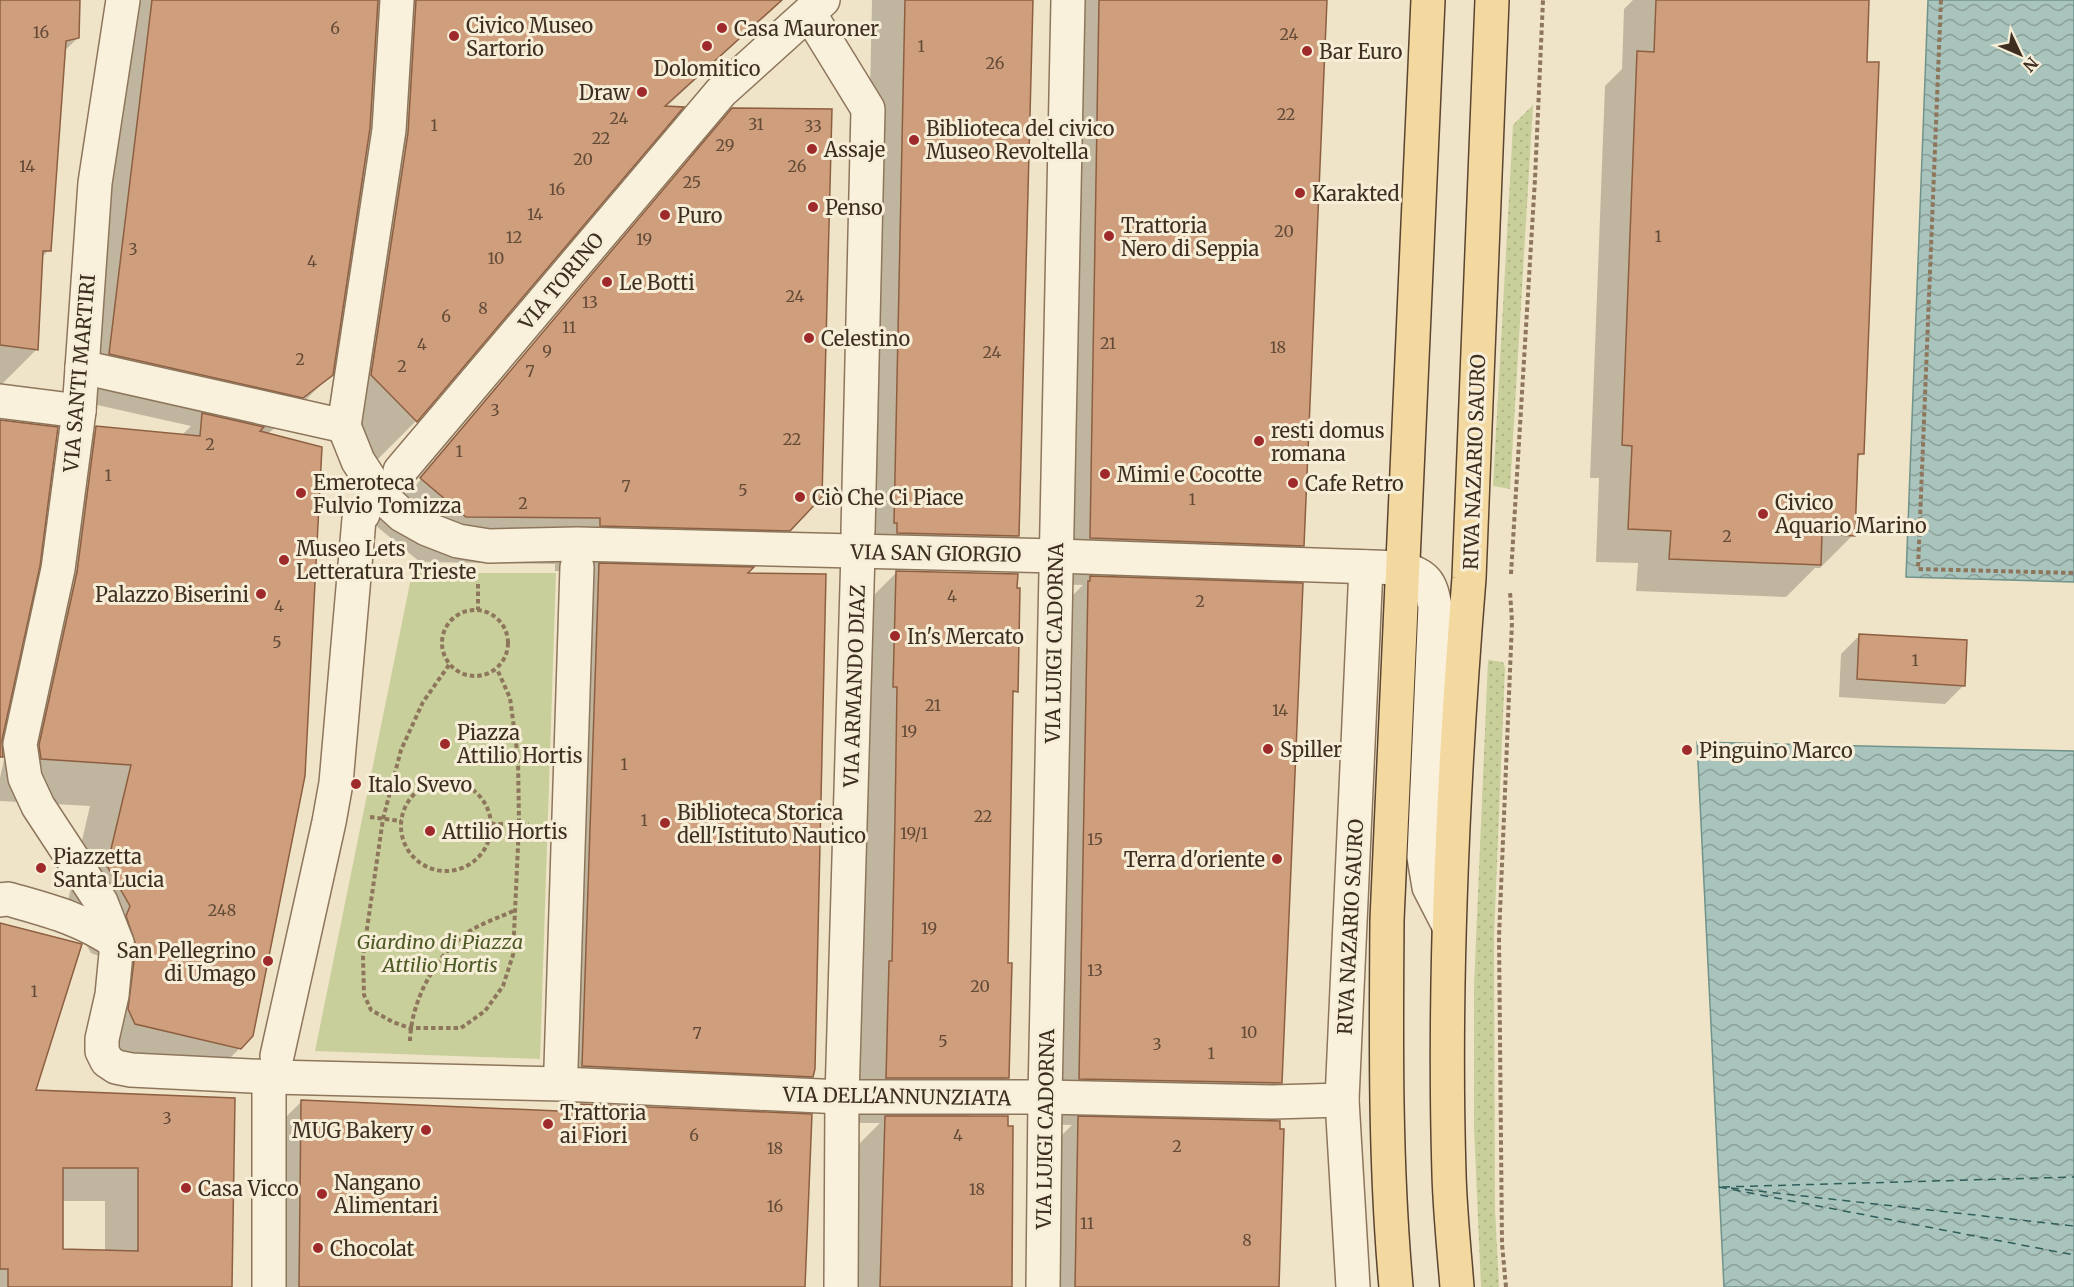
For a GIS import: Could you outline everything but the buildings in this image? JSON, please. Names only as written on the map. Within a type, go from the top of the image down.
[{"type":"main road","name":"RIVA NAZARIO SAURO","points":[[1396,1287],[1390,1224],[1386,931],[1428,0]]},
{"type":"main road","name":"RIVA NAZARIO SAURO","points":[[1457,1287],[1449,1164],[1448,924],[1469,578],[1492,0]]},
{"type":"street","name":"VIA SANTI MARTIRI","points":[[117,943],[101,902],[38,806],[25,778],[20,744],[58,569],[79,411],[95,183],[123,0]]},
{"type":"street","points":[[0,900],[8,899],[74,918],[117,943],[112,995],[102,1040],[102,1051],[107,1061],[116,1067],[131,1070],[273,1076],[561,1076],[577,555],[458,541],[427,529],[402,515],[380,495],[358,461],[344,426],[389,130],[397,0]]},
{"type":"street","name":"VIA LUIGI CADORNA","points":[[1043,1287],[1068,0]]},
{"type":"street","name":"VIA TORINO","points":[[400,471],[722,92],[816,6]]},
{"type":"street","name":"VIA ARMANDO DIAZ","points":[[816,6],[868,108],[842,1097],[841,1287]]},
{"type":"street","points":[[82,367],[344,426]]},
{"type":"street","points":[[0,402],[79,411]]},
{"type":"street","points":[[269,1287],[273,1076],[336,783],[359,519],[363,514]]},
{"type":"street","name":"VIA SAN GIORGIO","points":[[577,555],[858,541],[1056,556],[1402,567]]},
{"type":"street","name":"RIVA NAZARIO SAURO","points":[[1353,1287],[1342,1100],[1366,567]]},
{"type":"street","name":"RIVA NAZARIO SAURO","points":[[1402,567],[1417,573],[1431,587],[1435,606],[1424,857],[1429,887],[1448,924]]},
{"type":"street","name":"VIA DELL'ANNUNZIATA","points":[[561,1076],[842,1097],[1045,1097],[1274,1102],[1342,1100]]},
{"type":"path","points":[[1506,1287],[1502,1244],[1499,937],[1512,622],[1510,591],[1543,0]]},
{"type":"path","points":[[1941,0],[1918,569],[2074,573]]},
{"type":"path","points":[[478,582],[478,610]]},
{"type":"path","points":[[478,610],[493,615],[501,621],[507,630],[508,651],[497,669],[488,675],[477,677],[467,676],[449,665],[442,646],[442,636],[447,626],[462,612],[478,610]]},
{"type":"path","points":[[449,665],[423,702],[401,750],[382,819],[363,956],[364,994],[371,1010],[393,1023],[410,1028],[461,1028],[485,1011],[503,986],[513,955],[519,824],[517,748],[510,698],[497,669]]},
{"type":"path","points":[[440,781],[455,781],[469,787],[481,797],[488,810],[491,824],[489,839],[482,853],[471,863],[458,870],[444,871],[429,867],[417,860],[407,849],[402,836],[401,821],[405,807],[426,785],[440,781]]},
{"type":"path","points":[[364,817],[401,821]]},
{"type":"path","points":[[491,824],[537,824]]},
{"type":"path","points":[[410,1046],[410,1028],[420,998],[440,959],[465,934],[515,910]]},
{"type":"green space","points":[[1533,105],[1510,489],[1493,486],[1513,125]]},
{"type":"green space","name":"Giardino di Piazza Attilio Hortis","points":[[412,573],[556,573],[540,1059],[315,1051]]},
{"type":"green space","points":[[1488,660],[1503,662],[1505,668],[1494,937],[1495,1209],[1499,1287],[1481,1287],[1474,1128],[1474,986]]},
{"type":"water","points":[[1928,0],[2074,0],[2074,582],[1906,577]]},
{"type":"water","points":[[1697,742],[2074,751],[2074,1287],[1724,1287]]},
{"type":"ferry route","points":[[1722,1187],[2074,1177]]},
{"type":"ferry route","points":[[1719,1187],[2074,1255]]},
{"type":"ferry route","points":[[1731,1188],[2074,1226]]},
{"type":"place","name":"Casa Mauroner","points":[[722,28]]},
{"type":"place","name":"Civico Museo Sartorio","points":[[454,36]]},
{"type":"place","name":"Dolomitico","points":[[707,46]]},
{"type":"place","name":"Bar Euro","points":[[1307,51]]},
{"type":"place","name":"Draw","points":[[642,92]]},
{"type":"place","name":"Biblioteca del civico Museo Revoltella","points":[[914,140]]},
{"type":"place","name":"Assaje","points":[[812,149]]},
{"type":"place","name":"Karakted","points":[[1300,193]]},
{"type":"place","name":"Penso","points":[[813,207]]},
{"type":"place","name":"Puro","points":[[665,215]]},
{"type":"place","name":"Trattoria Nero di Seppia","points":[[1109,236]]},
{"type":"place","name":"Le Botti","points":[[607,282]]},
{"type":"place","name":"Celestino","points":[[809,338]]},
{"type":"place","name":"resti domus romana","points":[[1259,441]]},
{"type":"place","name":"Mimi e Cocotte","points":[[1105,474]]},
{"type":"place","name":"Cafe Retro","points":[[1293,483]]},
{"type":"place","name":"Emeroteca Fulvio Tomizza","points":[[301,493]]},
{"type":"place","name":"Ciò Che Ci Piace","points":[[800,497]]},
{"type":"place","name":"Civico Aquario Marino","points":[[1763,514]]},
{"type":"place","name":"Museo Lets Letteratura Trieste","points":[[284,560]]},
{"type":"place","name":"Palazzo Biserini","points":[[261,594]]},
{"type":"place","name":"In's Mercato","points":[[895,636]]},
{"type":"place","name":"Piazza Attilio Hortis","points":[[445,744]]},
{"type":"place","name":"Spiller","points":[[1268,749]]},
{"type":"place","name":"Pinguino Marco","points":[[1687,750]]},
{"type":"place","name":"Italo Svevo","points":[[356,784]]},
{"type":"place","name":"Biblioteca Storica dell'Istituto Nautico","points":[[665,823]]},
{"type":"place","name":"Attilio Hortis","points":[[430,831]]},
{"type":"place","name":"Terra d'oriente","points":[[1277,859]]},
{"type":"place","name":"Piazzetta Santa Lucia","points":[[41,868]]},
{"type":"place","name":"San Pellegrino di Umago","points":[[268,961]]},
{"type":"place","name":"Trattoria ai Fiori","points":[[548,1124]]},
{"type":"place","name":"MUG Bakery","points":[[426,1130]]},
{"type":"place","name":"Casa Vicco","points":[[186,1188]]},
{"type":"place","name":"Nangano Alimentari","points":[[322,1194]]},
{"type":"place","name":"Chocolat","points":[[318,1248]]}]
